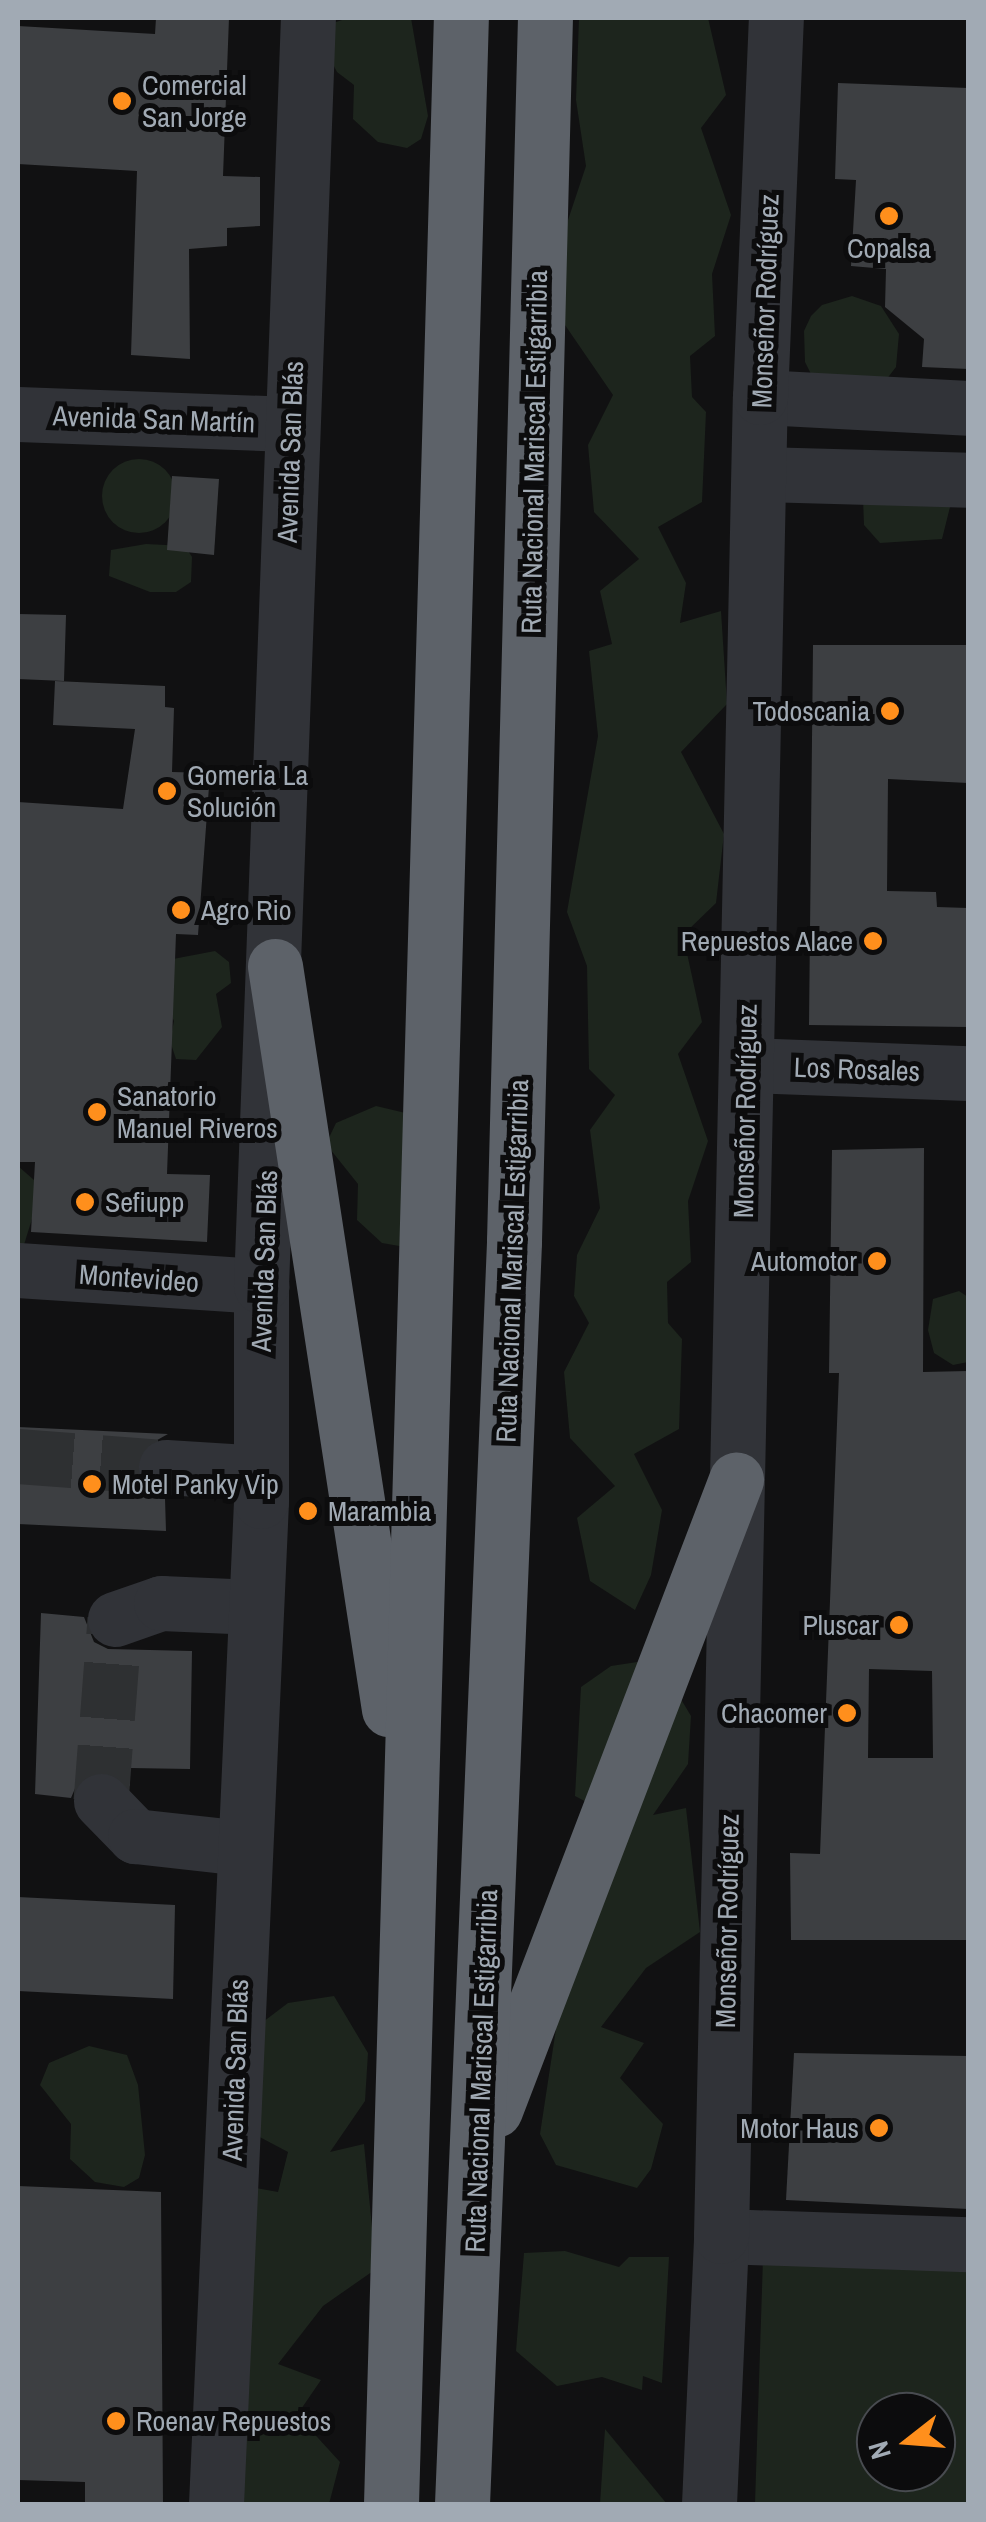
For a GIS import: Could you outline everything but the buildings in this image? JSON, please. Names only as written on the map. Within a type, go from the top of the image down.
[{"type":"highway","points":[[391,2504],[461,18]]},
{"type":"highway","name":"Ruta Nacional Mariscal Estigarribia","points":[[462,2504],[514,1241],[544,18]]},
{"type":"highway","points":[[275,966],[410,1848]]},
{"type":"highway","points":[[478,2154],[736,1480]]},
{"type":"street","name":"Avenida San Blás","points":[[216,2504],[225,1846],[240,1606],[261,1474],[261,1286],[308,18]]},
{"type":"street","name":"Monseñor Rodríguez","points":[[709,2504],[721,2236],[760,396],[776,18]]},
{"type":"street","points":[[760,396],[968,408]]},
{"type":"street","name":"Avenida San Martín","points":[[18,414],[291,424]]},
{"type":"street","points":[[758,474],[968,480]]},
{"type":"street","name":"Los Rosales","points":[[746,1065],[968,1073]]},
{"type":"street","name":"Montevideo","points":[[18,1270],[261,1286]]},
{"type":"street","points":[[166,1467],[261,1474]]},
{"type":"street","points":[[115,1619],[161,1603],[240,1606]]},
{"type":"street","points":[[101,1800],[135,1836],[225,1846]]},
{"type":"street","points":[[721,2236],[968,2244]]},
{"type":"shaded area","points":[[348,18],[411,18],[428,116],[421,139],[407,148],[378,142],[353,119],[354,85],[337,72],[323,45],[333,23]]},
{"type":"shaded area","points":[[579,18],[708,18],[726,95],[701,128],[731,215],[712,274],[715,336],[690,356],[692,397],[706,412],[702,502],[658,527],[686,583],[680,623],[721,611],[727,704],[681,752],[724,834],[716,903],[683,935],[702,1022],[678,1054],[708,1141],[688,1201],[691,1262],[667,1282],[668,1323],[682,1339],[679,1429],[634,1454],[662,1510],[651,1575],[635,1610],[590,1581],[577,1518],[615,1486],[570,1438],[564,1372],[589,1323],[574,1296],[577,1255],[600,1208],[590,1130],[615,1095],[589,1069],[587,966],[567,912],[598,736],[589,651],[612,644],[600,591],[639,559],[594,512],[588,445],[613,395],[554,309],[562,238],[586,166],[576,100]]},
{"type":"shaded area","points":[[852,296],[881,306],[899,334],[896,367],[886,380],[812,376],[805,362],[804,331],[811,316],[822,305]]},
{"type":"shaded area","points":[[139,459],[165,470],[176,496],[165,522],[139,533],[113,522],[102,496],[113,470]]},
{"type":"shaded area","points":[[863,498],[951,503],[942,539],[880,543],[864,525]]},
{"type":"shaded area","points":[[146,544],[185,546],[192,557],[191,582],[176,592],[150,592],[109,576],[111,550]]},
{"type":"shaded area","points":[[215,951],[229,962],[231,983],[216,994],[222,1027],[196,1060],[176,1059],[170,1041],[174,1021],[152,973],[173,959]]},
{"type":"shaded area","points":[[376,1106],[414,1115],[411,1248],[382,1243],[357,1220],[358,1184],[326,1144],[336,1123]]},
{"type":"shaded area","points":[[18,1166],[34,1180],[36,1206],[23,1248],[18,1248]]},
{"type":"shaded area","points":[[959,1291],[968,1297],[968,1362],[953,1365],[934,1353],[928,1330],[933,1299]]},
{"type":"shaded area","points":[[657,1659],[691,1716],[688,1764],[653,1815],[686,1808],[700,1932],[646,1968],[601,2027],[644,2043],[620,2078],[663,2124],[651,2169],[637,2188],[556,2165],[540,2134],[561,1996],[611,1815],[575,1796],[581,1687],[611,1666]]},
{"type":"shaded area","points":[[334,1996],[368,2053],[365,2101],[330,2152],[364,2144],[376,2269],[323,2306],[278,2364],[321,2380],[297,2415],[340,2462],[329,2504],[243,2504],[256,2188],[278,2192],[288,2152],[252,2133],[259,2025],[288,2003]]},
{"type":"shaded area","points":[[89,2046],[127,2055],[138,2085],[145,2155],[139,2178],[124,2187],[95,2182],[70,2159],[71,2124],[40,2085],[49,2063]]},
{"type":"shaded area","points":[[565,2251],[619,2267],[629,2257],[669,2257],[662,2383],[643,2376],[642,2390],[602,2377],[557,2386],[516,2351],[524,2253]]},
{"type":"shaded area","points":[[763,2258],[968,2265],[968,2504],[755,2504]]},
{"type":"shaded area","points":[[605,2429],[667,2504],[600,2504]]},
{"type":"tunnel","points":[[18,1456],[166,1467]]},
{"type":"tunnel","points":[[101,1801],[115,1619]]},
{"type":"place","name":"Comercial San Jorge","points":[[122,101]]},
{"type":"place","name":"Copalsa","points":[[889,216]]},
{"type":"place","name":"Todoscania","points":[[890,711]]},
{"type":"place","name":"Gomeria La Solución","points":[[167,791]]},
{"type":"place","name":"Agro Rio","points":[[181,910]]},
{"type":"place","name":"Repuestos Alace","points":[[873,941]]},
{"type":"place","name":"Sanatorio Manuel Riveros","points":[[97,1112]]},
{"type":"place","name":"Sefiupp","points":[[85,1202]]},
{"type":"place","name":"Automotor","points":[[877,1261]]},
{"type":"place","name":"Motel Panky Vip","points":[[92,1484]]},
{"type":"place","name":"Marambia","points":[[308,1511]]},
{"type":"place","name":"Pluscar","points":[[899,1625]]},
{"type":"place","name":"Chacomer","points":[[847,1713]]},
{"type":"place","name":"Motor Haus","points":[[879,2128]]},
{"type":"place","name":"Roenav Repuestos","points":[[116,2421]]}]
